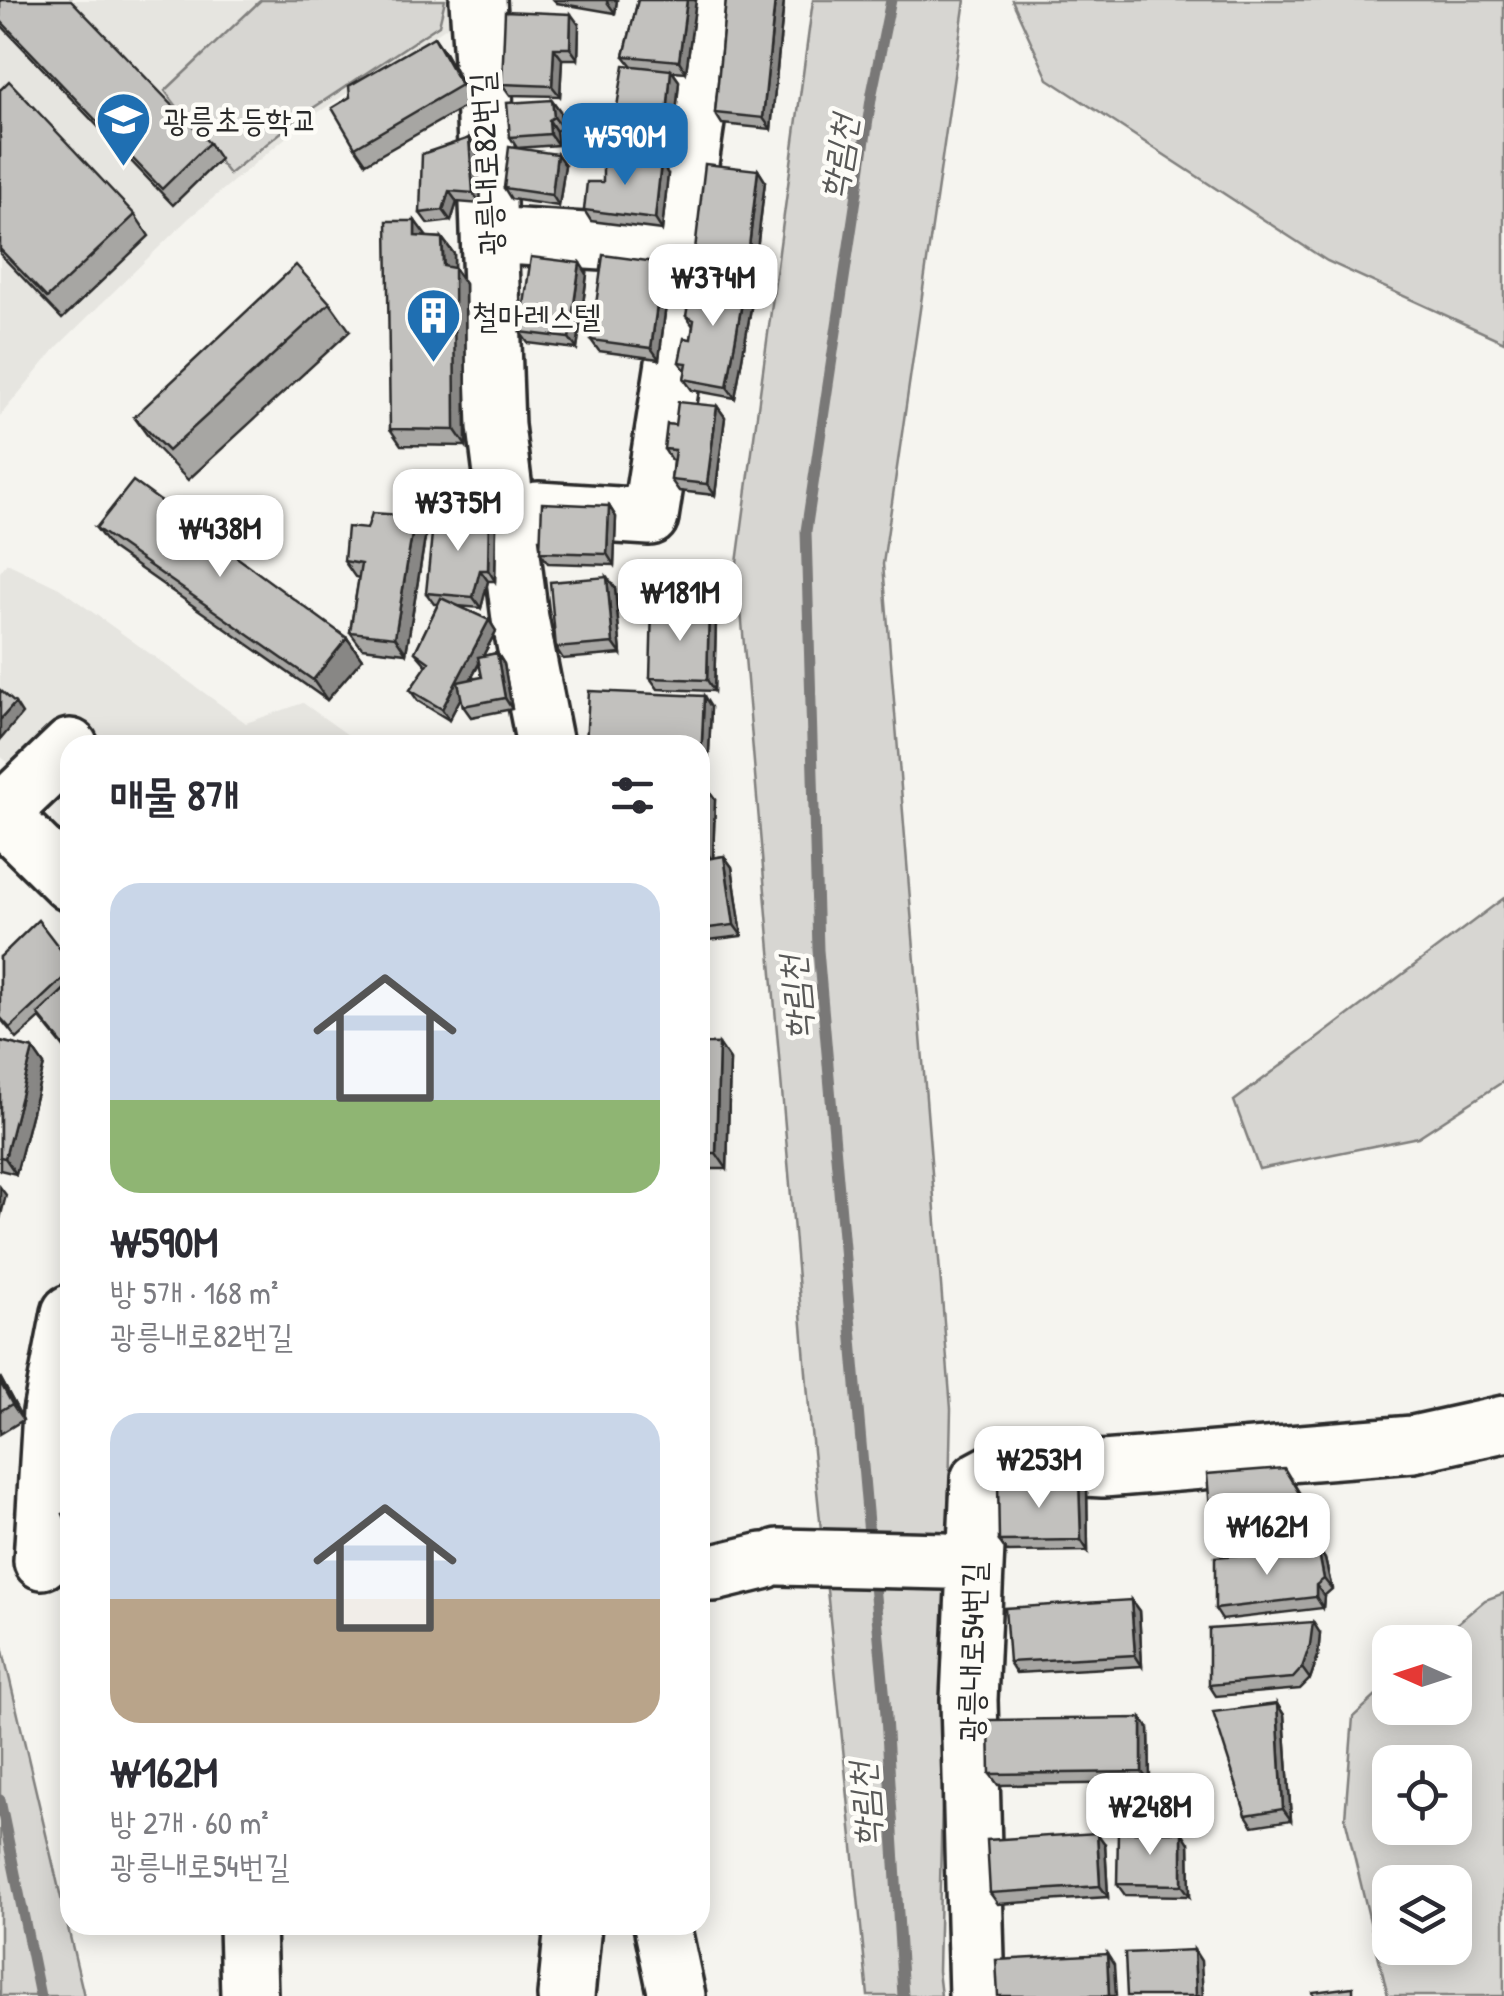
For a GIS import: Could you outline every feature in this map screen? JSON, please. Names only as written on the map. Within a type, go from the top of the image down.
[{"type":"street","name":"광릉내로82번길","points":[[478,0],[496,426],[520,618],[543,735]]},
{"type":"street","points":[[505,508],[650,516],[685,293],[682,217],[714,0]]},
{"type":"street","points":[[490,235],[683,247]]},
{"type":"street","points":[[60,756],[0,814],[60,872]]},
{"type":"street","points":[[42,1561],[51,1412],[60,1365]]},
{"type":"street","name":"광릉내로54번길","points":[[978,1996],[970,1700],[978,1480],[1009,1464],[1104,1469],[1412,1444],[1504,1424]]},
{"type":"street","points":[[710,1574],[771,1559],[945,1561]]},
{"type":"street","points":[[247,1935],[249,1996]]},
{"type":"street","points":[[566,1996],[572,1935]]},
{"type":"street","points":[[664,1935],[677,1996]]},
{"type":"shaded area","name":"광릉초등학교","points":[[0,0],[457,0],[451,24],[307,120],[189,218],[57,347],[0,416]]},
{"type":"shaded area","points":[[261,0],[445,0],[439,25],[304,114],[229,174],[165,91]]},
{"type":"shaded area","points":[[813,0],[965,0],[883,564],[951,1409],[938,1971],[941,1996],[868,1996],[811,1431],[737,563]]},
{"type":"shaded area","points":[[1012,0],[1504,0],[1504,342],[1327,261],[1048,79]]},
{"type":"shaded area","points":[[7,563],[59,588],[246,723],[303,703],[348,735],[60,735],[60,804],[0,756],[0,740],[22,714],[0,694],[0,572]]},
{"type":"shaded area","points":[[1504,898],[1504,1081],[1418,1137],[1259,1169],[1234,1101]]},
{"type":"shaded area","points":[[1504,1593],[1504,1996],[1388,1996],[1381,1965],[1472,1965],[1472,1865],[1372,1865],[1372,1930],[1345,1818],[1353,1717],[1372,1700],[1372,1725],[1472,1725],[1472,1625],[1455,1625],[1485,1600]]},
{"type":"shaded area","points":[[0,1638],[60,1894],[60,1935],[70,1935],[84,1996],[0,1996]]},
{"type":"building","points":[[0,0],[71,0],[209,143],[162,189],[0,20]]},
{"type":"building","points":[[638,0],[687,0],[679,61],[624,56]]},
{"type":"building","points":[[726,0],[775,0],[763,118],[715,113]]},
{"type":"building","points":[[505,11],[571,14],[570,48],[554,48],[552,86],[502,84]]},
{"type":"building","points":[[434,37],[461,85],[355,147],[332,108],[350,97],[349,86]]},
{"type":"building","points":[[624,65],[671,70],[664,148],[611,142]]},
{"type":"building","points":[[9,81],[135,215],[47,298],[0,249],[0,90]]},
{"type":"building","points":[[552,100],[550,134],[510,137],[507,103]]},
{"type":"building","points":[[469,138],[473,193],[449,191],[443,210],[420,213],[422,154]]},
{"type":"building","points":[[509,147],[557,154],[552,195],[504,188]]},
{"type":"building","points":[[603,154],[661,163],[655,219],[584,210],[587,182],[603,182]]},
{"type":"building","points":[[705,164],[758,170],[747,264],[694,258]]},
{"type":"building","name":"철마레스텔","points":[[387,221],[415,221],[415,236],[442,238],[443,266],[454,268],[455,430],[390,429]]},
{"type":"building","points":[[603,255],[663,263],[651,348],[591,340]]},
{"type":"building","points":[[531,257],[580,263],[569,338],[520,332]]},
{"type":"building","points":[[296,265],[330,303],[168,451],[134,417]]},
{"type":"building","points":[[702,272],[746,280],[727,387],[684,379],[687,363],[679,362],[684,338],[691,339],[694,320],[686,316],[689,298],[697,296]]},
{"type":"building","points":[[678,402],[717,406],[707,484],[671,480],[675,450],[664,449],[667,424],[675,425]]},
{"type":"building","points":[[133,481],[347,638],[313,680],[96,528]]},
{"type":"building","points":[[542,503],[609,506],[607,554],[540,552]]},
{"type":"building","points":[[372,513],[415,516],[395,637],[350,632],[361,564],[344,561],[347,527],[367,529]]},
{"type":"building","points":[[434,514],[489,514],[488,570],[480,570],[473,597],[426,593]]},
{"type":"building","points":[[607,577],[613,643],[556,648],[550,582]]},
{"type":"building","points":[[441,598],[489,620],[442,709],[410,690],[429,662],[415,652]]},
{"type":"building","points":[[652,607],[709,609],[707,680],[650,678]]},
{"type":"building","points":[[497,653],[505,698],[463,706],[458,682],[482,677],[478,657]]},
{"type":"building","points":[[0,690],[15,703],[0,720]]},
{"type":"building","points":[[589,691],[704,696],[702,735],[587,735]]},
{"type":"building","points":[[724,856],[734,925],[710,928],[710,858]]},
{"type":"building","points":[[38,920],[60,949],[60,981],[10,1028],[0,1017],[0,957]]},
{"type":"building","points":[[60,993],[60,1041],[38,1014]]},
{"type":"building","points":[[0,1041],[33,1049],[5,1158],[0,1157]]},
{"type":"building","points":[[710,1044],[719,1044],[716,1153],[710,1153]]},
{"type":"building","points":[[0,1382],[12,1404],[0,1411]]},
{"type":"building","points":[[1284,1468],[1317,1523],[1212,1532],[1207,1474]]},
{"type":"building","points":[[1079,1480],[1081,1540],[999,1541],[998,1481]]},
{"type":"building","points":[[1318,1548],[1324,1579],[1316,1585],[1316,1597],[1215,1609],[1215,1557]]},
{"type":"building","points":[[1131,1600],[1135,1655],[1009,1662],[1005,1608]]},
{"type":"building","points":[[1313,1622],[1302,1668],[1293,1678],[1209,1685],[1209,1629]]},
{"type":"building","points":[[1277,1704],[1283,1809],[1246,1815],[1213,1712]]},
{"type":"building","points":[[1142,1718],[1142,1772],[990,1774],[989,1720]]},
{"type":"building","points":[[1118,1832],[1182,1832],[1182,1885],[1117,1884]]},
{"type":"building","points":[[1097,1833],[1100,1886],[990,1893],[987,1840]]},
{"type":"building","points":[[1194,1950],[1196,1996],[1127,1996],[1125,1953]]},
{"type":"building","points":[[1107,1954],[1109,1996],[998,1996],[996,1960]]},
{"type":"building","points":[[1353,1987],[1353,1996],[1314,1996],[1313,1992]]},
{"type":"waterway","name":"학림천","points":[[870,1546],[818,950],[806,531],[872,93],[891,0]]},
{"type":"waterway","name":"학림천","points":[[873,1575],[885,1700],[903,1996]]},
{"type":"waterway","points":[[0,1800],[40,1996]]},
{"type":"place","name":"광릉초등학교","points":[[124,169]]},
{"type":"place","name":"철마레스텔","points":[[433,365]]}]
